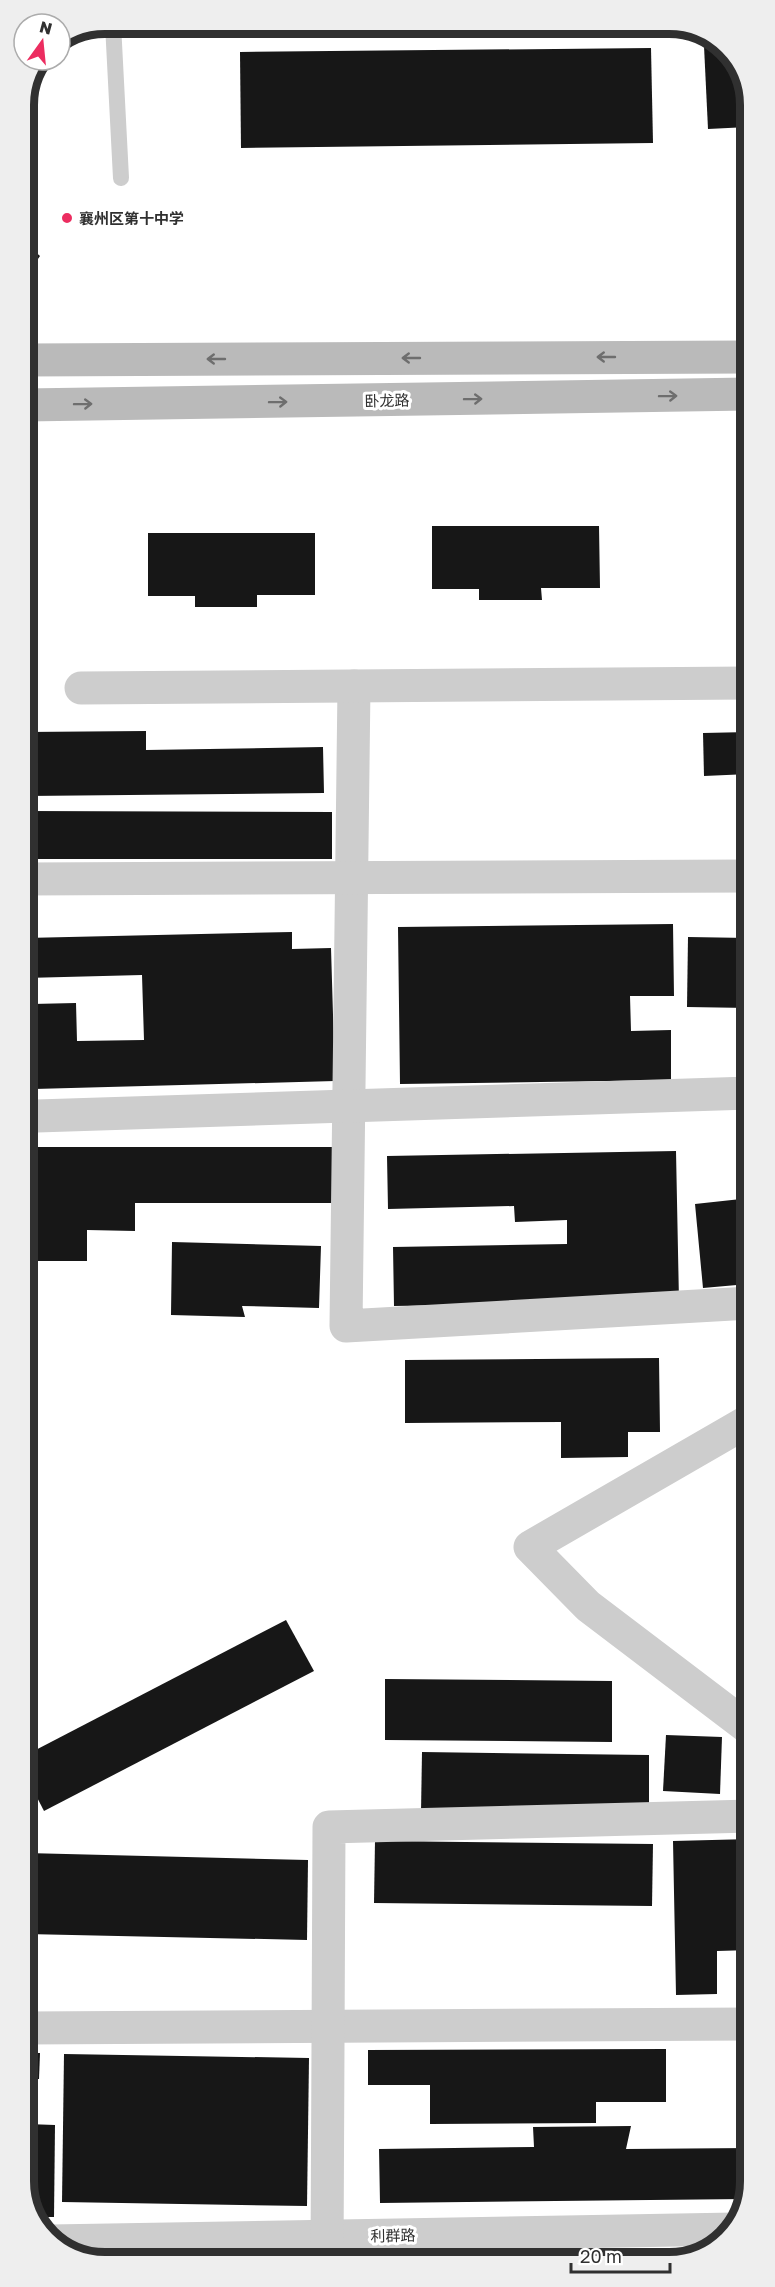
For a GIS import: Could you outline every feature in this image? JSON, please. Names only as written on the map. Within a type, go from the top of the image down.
[{"type":"main road","points":[[34,360],[740,357]]},
{"type":"main road","name":"卧龙路","points":[[34,405],[740,394]]},
{"type":"street","points":[[81,688],[740,683]]},
{"type":"street","points":[[354,686],[346,1326],[740,1304]]},
{"type":"street","points":[[34,879],[740,876]]},
{"type":"street","points":[[37,1116],[740,1092]]},
{"type":"street","points":[[740,1426],[530,1547],[588,1606],[740,1721]]},
{"type":"street","points":[[327,2249],[329,1827],[740,1816]]},
{"type":"street","points":[[34,2028],[740,2024]]},
{"type":"street","name":"利群路","points":[[68,2241],[327,2249],[722,2230]]},
{"type":"lane","points":[[114,34],[121,178]]},
{"type":"building","points":[[704,46],[708,46],[720,55],[733,74],[740,96],[740,127],[708,129]]},
{"type":"building","points":[[651,48],[653,143],[241,148],[240,52]]},
{"type":"building","points":[[34,251],[40,256],[34,265]]},
{"type":"building","points":[[432,526],[599,526],[600,588],[541,588],[542,600],[479,600],[479,589],[432,589]]},
{"type":"building","points":[[148,533],[315,533],[315,595],[257,595],[257,607],[195,607],[195,596],[148,596]]},
{"type":"building","points":[[146,731],[146,750],[323,747],[324,793],[34,796],[34,732]]},
{"type":"building","points":[[740,732],[740,774],[704,776],[703,733]]},
{"type":"building","points":[[34,811],[332,812],[332,859],[34,859]]},
{"type":"building","points":[[673,924],[674,996],[630,996],[631,1031],[671,1030],[671,1080],[400,1084],[398,927]]},
{"type":"building","points":[[292,932],[292,949],[331,948],[335,1081],[34,1089],[34,1004],[76,1003],[77,1041],[144,1040],[142,975],[34,978],[34,938]]},
{"type":"building","points":[[688,937],[740,938],[740,1008],[687,1007]]},
{"type":"building","points":[[34,1147],[332,1147],[332,1203],[135,1203],[135,1231],[87,1230],[87,1261],[34,1261]]},
{"type":"building","points":[[676,1151],[679,1301],[394,1306],[393,1247],[567,1244],[567,1220],[515,1222],[514,1206],[388,1209],[387,1156]]},
{"type":"building","points":[[740,1199],[740,1285],[703,1288],[695,1204]]},
{"type":"building","points":[[172,1242],[321,1246],[319,1308],[242,1306],[245,1317],[171,1315]]},
{"type":"building","points":[[659,1358],[660,1432],[628,1432],[628,1457],[561,1458],[561,1422],[405,1423],[405,1360]]},
{"type":"building","points":[[286,1620],[314,1671],[44,1811],[34,1792],[34,1751]]},
{"type":"building","points":[[385,1679],[612,1681],[612,1742],[385,1740]]},
{"type":"building","points":[[666,1735],[722,1737],[720,1794],[663,1791]]},
{"type":"building","points":[[422,1752],[649,1755],[649,1815],[421,1813]]},
{"type":"building","points":[[740,1839],[740,1950],[717,1951],[717,1994],[676,1995],[673,1841]]},
{"type":"building","points":[[375,1841],[653,1844],[652,1906],[374,1903]]},
{"type":"building","points":[[34,1853],[308,1860],[307,1940],[34,1934]]},
{"type":"building","points":[[666,2049],[666,2102],[596,2102],[596,2123],[430,2124],[430,2085],[368,2085],[368,2050]]},
{"type":"building","points":[[34,2053],[40,2053],[39,2079],[34,2079]]},
{"type":"building","points":[[64,2054],[309,2058],[307,2206],[62,2202]]},
{"type":"building","points":[[34,2124],[55,2125],[54,2217],[44,2217],[35,2191]]},
{"type":"building","points":[[631,2126],[626,2149],[740,2148],[738,2199],[380,2203],[379,2149],[534,2147],[533,2127]]},
{"type":"place","name":"襄州区第十中学","points":[[67,218]]}]
